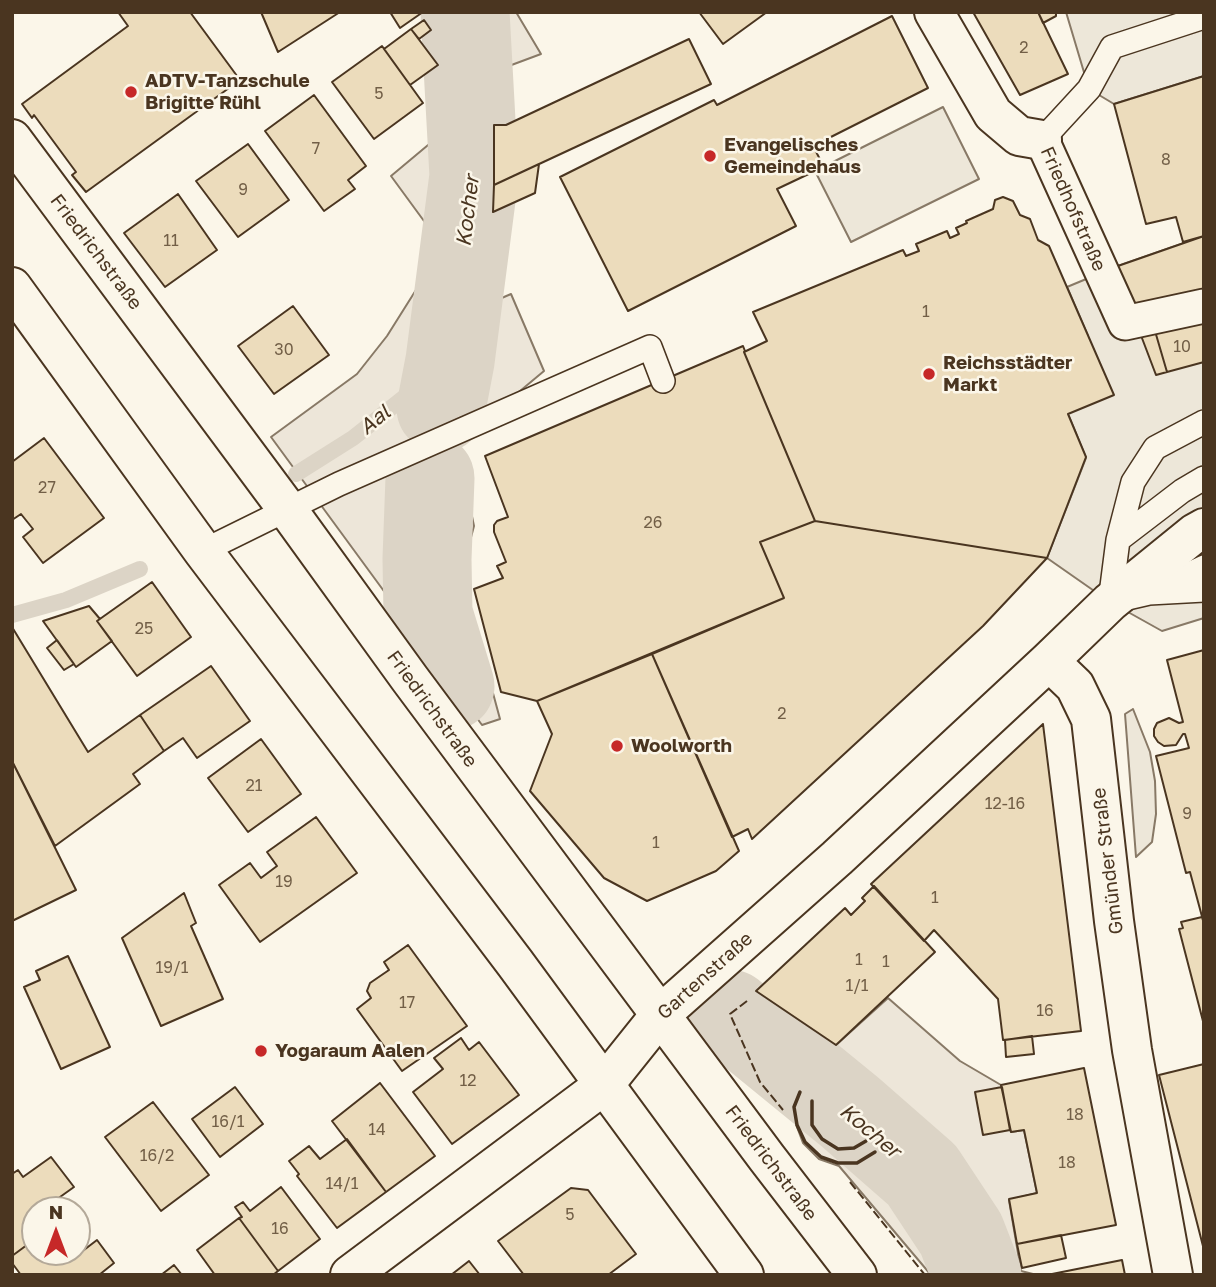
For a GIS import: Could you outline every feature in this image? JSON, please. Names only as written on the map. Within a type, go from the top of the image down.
[{"type":"main road","name":"Friedhofstraße","points":[[934,12],[993,114],[1018,136],[1042,140]]},
{"type":"main road","name":"Friedrichstraße","points":[[12,139],[287,509],[418,691],[857,1275]]},
{"type":"main road","points":[[12,286],[204,551],[508,953],[744,1275]]},
{"type":"main road","points":[[1049,661],[1110,602],[1204,528]]},
{"type":"main road","name":"Gartenstraße","points":[[351,1275],[604,1085],[660,1015],[837,858],[1049,661]]},
{"type":"main road","name":"Gmünder Straße","points":[[1049,661],[1075,686],[1091,719],[1132,1050],[1173,1275]]},
{"type":"street","name":"Friedhofstraße","points":[[1042,140],[1125,323],[1204,306]]},
{"type":"lane","points":[[1042,140],[1089,89],[1112,47],[1204,17]]},
{"type":"lane","points":[[204,551],[339,484],[650,347],[663,381]]},
{"type":"lane","points":[[1204,422],[1155,448],[1133,482],[1118,540],[1110,602],[1149,593],[1204,590]]},
{"type":"lane","points":[[1118,540],[1182,491],[1204,478]]},
{"type":"lane","points":[[1149,593],[1204,567]]},
{"type":"shaded area","points":[[445,12],[516,12],[541,54],[490,73],[494,125],[493,212],[476,309],[511,294],[544,371],[417,477],[413,513],[468,497],[474,526],[461,575],[500,719],[482,725],[271,437],[357,374],[387,336],[443,247],[391,176],[446,130]]},
{"type":"shaded area","points":[[1066,12],[1204,12],[1204,76],[1114,104],[1089,89]]},
{"type":"shaded area","points":[[943,107],[979,179],[851,242],[815,171]]},
{"type":"shaded area","points":[[1204,236],[1204,618],[1162,631],[1110,602],[1047,558],[1086,458],[1068,414],[1088,336],[1067,287]]},
{"type":"shaded area","points":[[1133,709],[1150,752],[1155,781],[1156,814],[1152,842],[1136,857],[1125,714]]},
{"type":"shaded area","points":[[756,991],[836,1045],[888,998],[960,1061],[1001,1085],[1011,1132],[1024,1130],[1037,1193],[1009,1200],[1021,1271],[1037,1275],[931,1275],[839,1166],[819,1159],[803,1143],[794,1119],[763,1081],[733,1014]]},
{"type":"building","name":"ADTV-Tanzschule Brigitte Rühl","points":[[118,12],[190,12],[240,80],[86,192],[72,175],[76,172],[34,115],[32,118],[22,104],[128,26]]},
{"type":"building","points":[[261,12],[340,12],[278,52]]},
{"type":"building","points":[[390,12],[423,12],[400,28]]},
{"type":"building","points":[[699,12],[767,12],[723,44]]},
{"type":"building","points":[[973,12],[1038,12],[1068,74],[1020,95]]},
{"type":"building","points":[[1038,12],[1056,12],[1056,16],[1043,23]]},
{"type":"building","name":"Evangelisches Gemeindehaus","points":[[892,16],[928,88],[813,146],[823,165],[777,189],[796,226],[628,311],[560,177],[714,100],[717,105]]},
{"type":"building","points":[[424,20],[431,30],[419,39],[411,29]]},
{"type":"building","points":[[411,29],[438,65],[410,85],[384,49]]},
{"type":"building","points":[[689,39],[711,84],[494,185],[494,125],[506,125]]},
{"type":"building","points":[[382,46],[423,103],[374,139],[332,82]]},
{"type":"building","points":[[1204,76],[1204,236],[1183,242],[1176,217],[1146,224],[1114,104]]},
{"type":"building","points":[[314,95],[366,166],[348,180],[355,189],[324,211],[265,131]]},
{"type":"building","points":[[248,144],[289,200],[238,237],[196,181]]},
{"type":"building","points":[[539,164],[535,193],[493,212],[494,185]]},
{"type":"building","points":[[178,194],[217,250],[165,287],[124,233]]},
{"type":"building","name":"Reichsstädter Markt","points":[[1003,197],[1013,201],[1020,215],[1030,219],[1038,240],[1049,246],[1114,395],[1068,414],[1086,457],[1047,558],[815,521],[744,352],[767,341],[753,312],[903,250],[906,256],[919,251],[916,244],[947,231],[950,238],[959,234],[956,228],[993,209],[995,200]]},
{"type":"building","points":[[1204,236],[1204,318],[1155,331],[1167,372],[1156,375],[1115,267]]},
{"type":"building","points":[[293,306],[329,355],[274,394],[238,346]]},
{"type":"building","points":[[1204,318],[1204,362],[1167,372],[1155,331]]},
{"type":"building","points":[[743,346],[815,521],[760,542],[784,598],[537,701],[501,692],[474,589],[503,578],[497,566],[506,562],[494,532],[494,525],[508,517],[485,456]]},
{"type":"building","points":[[44,438],[104,518],[43,563],[23,537],[33,529],[21,514],[12,520],[12,462]]},
{"type":"building","points":[[815,521],[1047,558],[983,626],[752,839],[748,829],[732,837],[652,654],[784,598],[760,542]]},
{"type":"building","points":[[152,582],[191,637],[137,676],[97,621]]},
{"type":"building","points":[[89,606],[112,641],[76,667],[43,621]]},
{"type":"building","points":[[12,627],[88,752],[140,715],[164,751],[133,774],[140,784],[55,846],[12,761]]},
{"type":"building","points":[[57,640],[74,664],[64,670],[47,648]]},
{"type":"building","points":[[1204,650],[1204,924],[1190,872],[1186,873],[1156,756],[1189,748],[1185,734],[1176,745],[1164,746],[1154,736],[1154,729],[1157,723],[1169,718],[1183,722],[1167,660]]},
{"type":"building","points":[[652,654],[739,851],[716,871],[647,901],[604,878],[530,791],[552,734],[537,701]]},
{"type":"building","points":[[211,666],[250,721],[197,758],[183,738],[164,751],[140,715]]},
{"type":"building","points":[[1043,724],[1081,1031],[1003,1040],[998,999],[934,930],[924,941],[871,884]]},
{"type":"building","points":[[261,739],[301,794],[248,832],[208,778]]},
{"type":"building","points":[[12,761],[76,890],[12,921]]},
{"type":"building","points":[[316,817],[357,873],[260,942],[219,885],[250,863],[261,878],[277,866],[267,852]]},
{"type":"building","points":[[874,886],[935,952],[836,1045],[756,991],[845,908],[851,915],[865,901],[862,898]]},
{"type":"building","points":[[184,893],[196,923],[191,926],[223,999],[161,1026],[122,938]]},
{"type":"building","points":[[1202,917],[1204,1025],[1179,929],[1183,928],[1181,922]]},
{"type":"building","points":[[408,945],[467,1026],[402,1071],[357,1009],[371,998],[367,991],[370,983],[389,970],[384,962]]},
{"type":"building","points":[[68,956],[110,1047],[61,1069],[24,987],[40,980],[36,971]]},
{"type":"building","points":[[1032,1036],[1034,1054],[1006,1057],[1005,1040]]},
{"type":"building","points":[[461,1038],[469,1050],[479,1042],[519,1095],[452,1144],[413,1092],[443,1069],[434,1058]]},
{"type":"building","points":[[1204,1064],[1204,1250],[1159,1075]]},
{"type":"building","points":[[1084,1068],[1116,1225],[1017,1244],[1009,1199],[1037,1193],[1024,1130],[1011,1132],[1001,1085]]},
{"type":"building","points":[[380,1083],[435,1156],[386,1192],[332,1121]]},
{"type":"building","points":[[235,1087],[263,1124],[220,1157],[192,1119]]},
{"type":"building","points":[[1002,1087],[1010,1130],[983,1135],[975,1092]]},
{"type":"building","points":[[153,1102],[209,1175],[161,1211],[105,1137]]},
{"type":"building","points":[[347,1139],[386,1192],[337,1228],[297,1176],[299,1174],[289,1161],[309,1146],[320,1159]]},
{"type":"building","points":[[51,1157],[74,1187],[61,1196],[21,1196],[21,1249],[12,1256],[12,1174],[18,1170],[23,1177]]},
{"type":"building","points":[[281,1187],[320,1239],[278,1271],[239,1218],[242,1217],[235,1207],[243,1202],[250,1211]]},
{"type":"building","points":[[571,1188],[588,1190],[636,1254],[608,1275],[524,1275],[498,1241]]},
{"type":"building","points":[[239,1218],[278,1271],[273,1275],[215,1275],[197,1250]]},
{"type":"building","points":[[1061,1235],[1066,1258],[1022,1268],[1017,1244]]},
{"type":"building","points":[[97,1240],[114,1263],[99,1275],[21,1275],[12,1263],[12,1256],[21,1249],[21,1266],[91,1266],[91,1245]]},
{"type":"building","points":[[1122,1260],[1125,1275],[1047,1275]]},
{"type":"building","points":[[469,1261],[480,1275],[451,1275]]},
{"type":"building","points":[[174,1265],[182,1275],[161,1275]]},
{"type":"waterway","name":"Kocher","points":[[441,408],[450,361],[474,176],[465,12]]},
{"type":"waterway","name":"Aal","points":[[296,474],[353,438],[450,361]]},
{"type":"waterway","name":"Kocher","points":[[430,478],[428,614],[450,686]]},
{"type":"waterway","name":"Aal","points":[[12,615],[66,600],[140,569]]},
{"type":"waterway","name":"Kocher","points":[[730,1014],[922,1175],[961,1234],[977,1275]]},
{"type":"fence","points":[[747,1001],[730,1014],[760,1082],[783,1110]]},
{"type":"fence","points":[[850,1182],[925,1275]]},
{"type":"wall","points":[[800,1092],[794,1107],[797,1125],[805,1142],[821,1157],[838,1163],[857,1163],[875,1152]]},
{"type":"wall","points":[[812,1101],[812,1125],[822,1139],[838,1149],[854,1148],[866,1141]]},
{"type":"place","name":"ADTV-Tanzschule Brigitte Rühl","points":[[131,92]]},
{"type":"place","name":"Evangelisches Gemeindehaus","points":[[710,156]]},
{"type":"place","name":"Reichsstädter Markt","points":[[929,374]]},
{"type":"place","name":"Woolworth","points":[[617,746]]},
{"type":"place","name":"Yogaraum Aalen","points":[[261,1051]]}]
